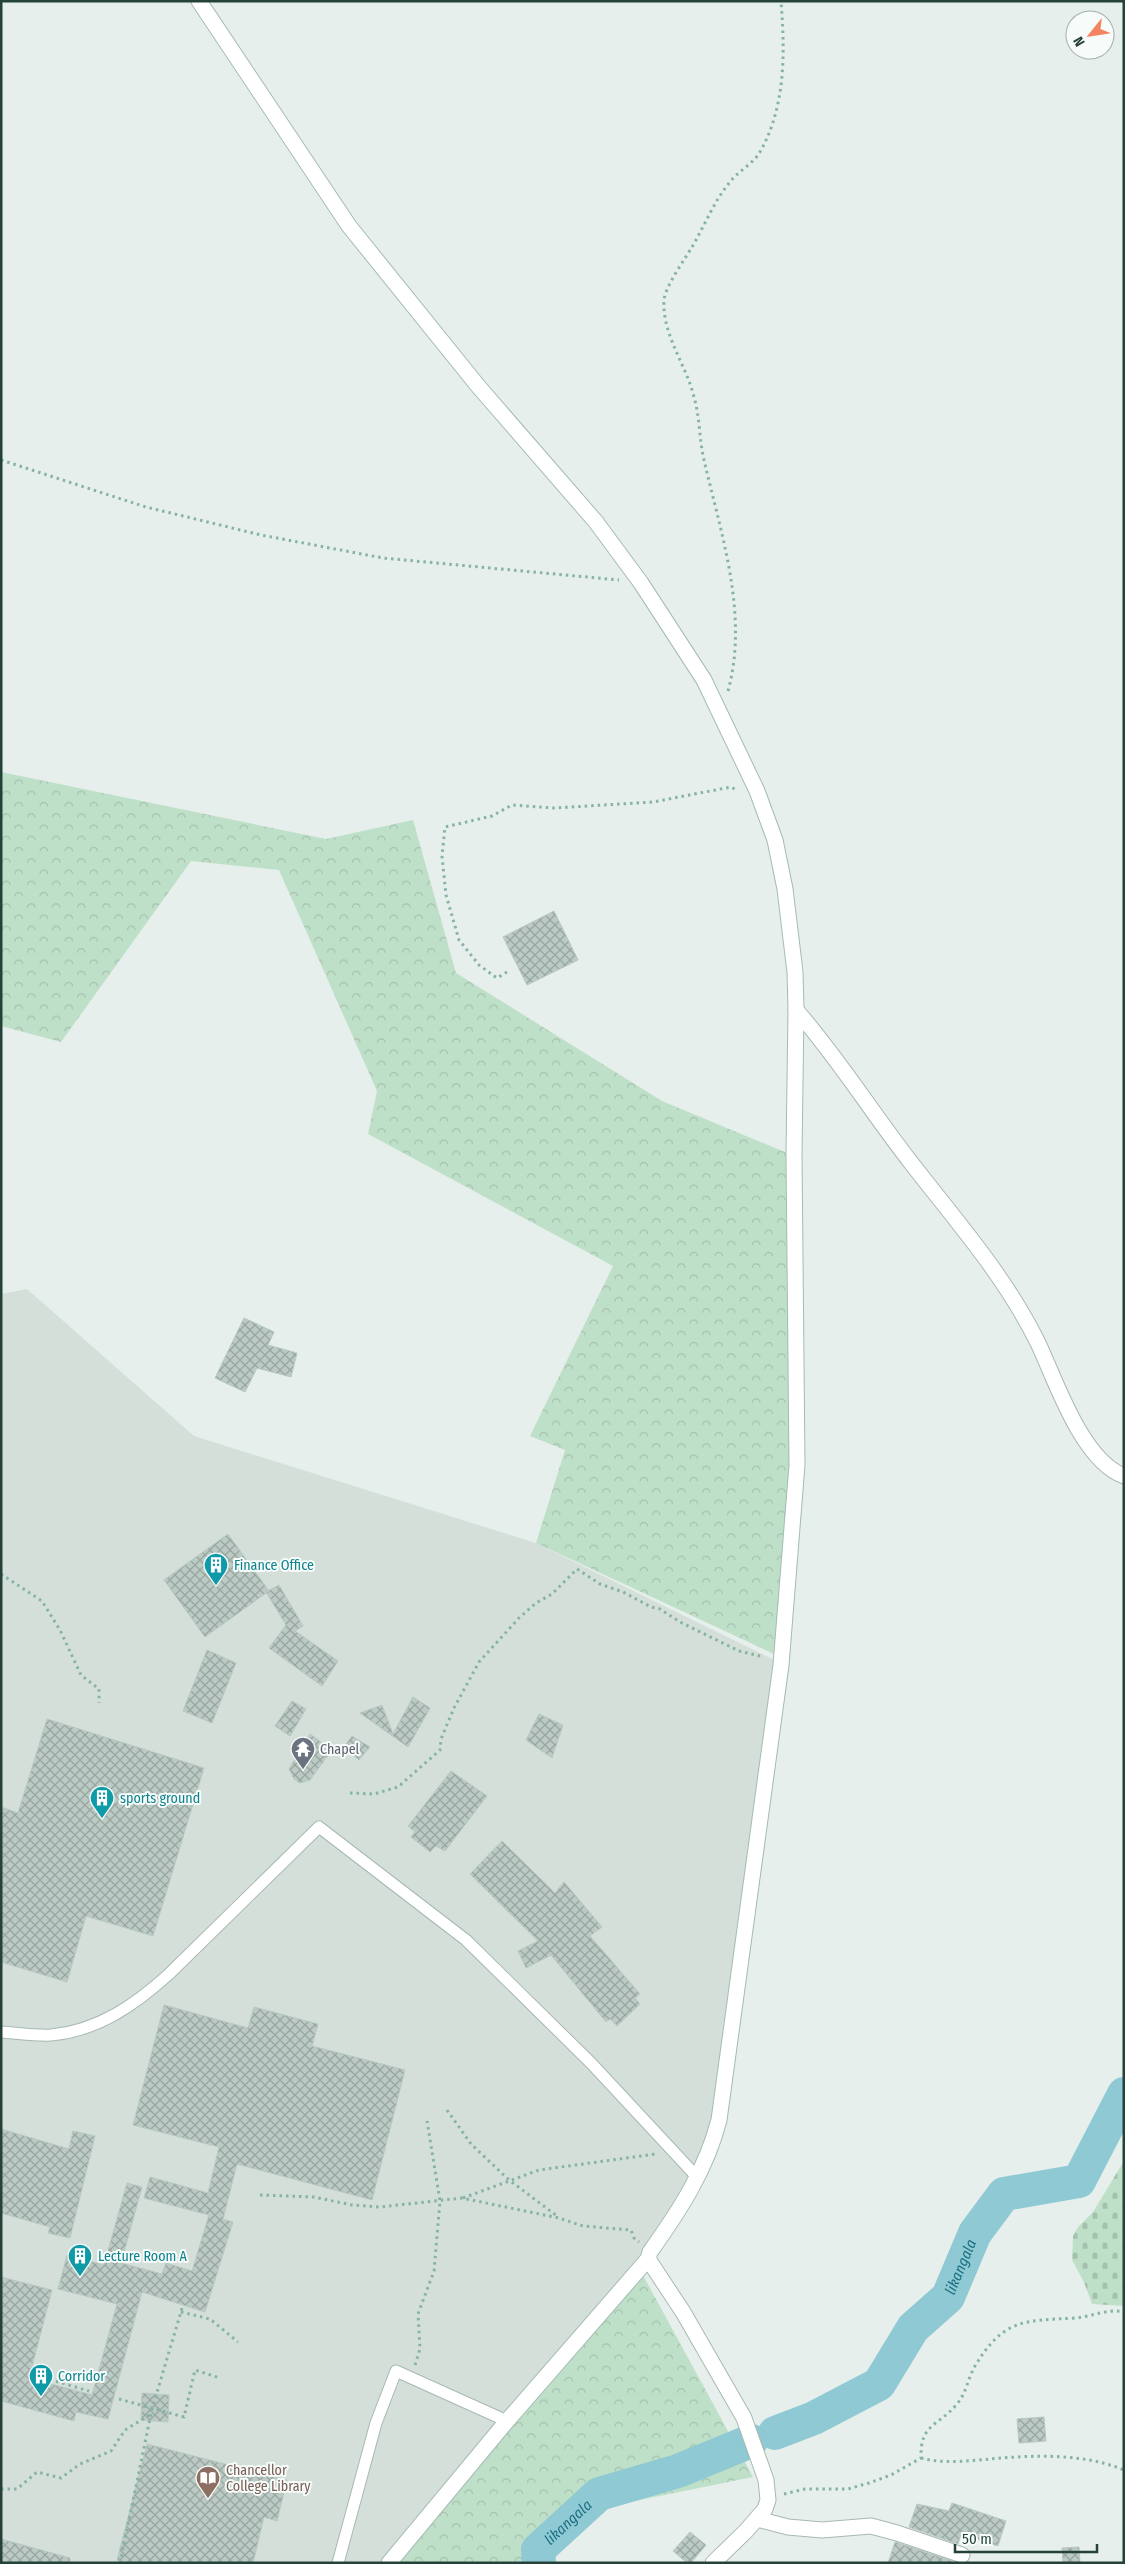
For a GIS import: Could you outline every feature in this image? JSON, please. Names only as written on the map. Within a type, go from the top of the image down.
[{"type":"street","points":[[199,1],[265,104],[349,226],[478,386],[596,522],[641,582],[704,680],[762,801],[775,840],[785,890],[795,972],[794,1154],[797,1441],[781,1665],[722,2105],[712,2146],[698,2178],[649,2256],[507,2421],[389,2563]]},
{"type":"street","points":[[796,1010],[834,1056],[912,1165],[996,1270],[1027,1322],[1086,1440],[1109,1468],[1124,1476]]},
{"type":"street","points":[[649,2256],[744,2418],[766,2480],[768,2500],[757,2519],[713,2563]]},
{"type":"street","points":[[757,2519],[788,2527],[822,2530],[871,2526],[962,2555]]},
{"type":"lane","points":[[1,2032],[50,2035],[73,2031],[99,2023],[125,2010],[145,1996],[169,1974],[319,1827],[466,1940],[591,2063],[698,2178]]},
{"type":"lane","points":[[338,2563],[376,2423],[396,2371],[411,2376],[507,2421]]},
{"type":"path","points":[[719,710],[728,689],[736,647],[734,611],[723,539],[703,458],[694,396],[663,316],[664,296],[714,206],[731,181],[759,154],[776,113],[783,75],[784,38],[781,1]]},
{"type":"path","points":[[1,460],[146,507],[261,535],[383,558],[641,582]]},
{"type":"path","points":[[507,972],[498,978],[478,965],[460,940],[446,895],[442,856],[445,827],[492,816],[512,805],[554,808],[654,802],[732,787],[762,801]]},
{"type":"path","points":[[350,1793],[374,1794],[398,1787],[440,1750],[441,1738],[454,1708],[479,1662],[519,1618],[536,1603],[552,1594],[577,1569],[600,1584],[624,1592],[652,1607],[660,1609],[680,1622],[739,1651],[762,1656],[781,1665]]},
{"type":"path","points":[[1,1574],[42,1601],[60,1630],[81,1675],[99,1689],[99,1703]]},
{"type":"path","points":[[447,2110],[471,2144],[510,2180],[560,2218]]},
{"type":"path","points":[[411,2376],[420,2349],[418,2314],[434,2271],[440,2201],[427,2121]]},
{"type":"path","points":[[260,2195],[314,2197],[352,2205],[380,2208],[462,2198],[539,2170],[570,2164],[674,2151]]},
{"type":"path","points":[[462,2198],[481,2200],[560,2218],[583,2226],[631,2230],[634,2238],[649,2256]]},
{"type":"path","points":[[120,2563],[152,2409],[183,2305]]},
{"type":"path","points":[[921,2458],[921,2442],[928,2428],[946,2416],[959,2403],[975,2366],[1007,2327],[1027,2322],[1086,2317],[1116,2310],[1124,2312]]},
{"type":"path","points":[[181,2312],[210,2319],[238,2342]]},
{"type":"path","points":[[119,2399],[184,2418],[195,2370],[220,2378]]},
{"type":"path","points":[[31,2374],[90,2390]]},
{"type":"path","points":[[1,2489],[17,2489],[37,2472],[61,2478],[80,2464],[111,2451],[125,2430],[148,2416],[152,2409]]},
{"type":"path","points":[[768,2492],[784,2494],[805,2489],[848,2488],[891,2475],[921,2458],[929,2460],[971,2461],[1062,2456],[1124,2470]]},
{"type":"shaded area","points":[[27,1289],[194,1436],[536,1543],[774,1660],[727,2101],[697,2177],[650,2252],[394,2563],[1,2563],[1,1294]]},
{"type":"green space","points":[[1,772],[326,839],[413,820],[456,973],[662,1101],[787,1153],[794,1467],[774,1654],[536,1543],[565,1450],[530,1436],[613,1266],[368,1134],[377,1091],[279,870],[191,861],[61,1042],[1,1026]]},
{"type":"green space","points":[[1124,2161],[1124,2306],[1092,2304],[1084,2282],[1072,2260],[1073,2236],[1078,2227],[1093,2212]]},
{"type":"green space","points":[[639,2268],[753,2477],[571,2514],[535,2563],[393,2563]]},
{"type":"building","points":[[554,911],[578,960],[527,985],[503,937]]},
{"type":"building","points":[[244,1318],[274,1332],[268,1345],[297,1353],[291,1377],[257,1368],[245,1392],[215,1378]]},
{"type":"building","name":"Finance Office","points":[[228,1534],[269,1591],[205,1637],[164,1580]]},
{"type":"building","points":[[279,1585],[303,1626],[295,1631],[338,1661],[322,1686],[269,1648],[286,1625],[266,1592]]},
{"type":"building","points":[[207,1650],[236,1663],[212,1723],[183,1711]]},
{"type":"building","points":[[413,1697],[430,1708],[408,1747],[360,1713],[382,1705],[393,1734]]},
{"type":"building","points":[[292,1701],[306,1709],[290,1736],[275,1726]]},
{"type":"building","points":[[539,1714],[563,1725],[552,1758],[526,1740]]},
{"type":"building","name":"sports ground","points":[[47,1719],[204,1768],[153,1936],[86,1916],[67,1982],[1,1962],[1,1807],[18,1813]]},
{"type":"building","points":[[310,1734],[332,1750],[310,1780],[300,1783],[294,1779],[289,1769]]},
{"type":"building","points":[[352,1736],[370,1747],[359,1760],[344,1747]]},
{"type":"building","points":[[451,1771],[487,1796],[445,1851],[436,1846],[430,1852],[411,1837],[415,1832],[408,1826]]},
{"type":"building","points":[[502,1841],[555,1893],[564,1882],[602,1927],[590,1936],[640,1994],[635,1998],[640,2004],[617,2026],[610,2019],[606,2022],[551,1955],[526,1968],[518,1951],[538,1941],[470,1874]]},
{"type":"building","points":[[164,2005],[248,2028],[254,2007],[318,2024],[312,2046],[405,2070],[372,2200],[237,2164],[223,2219],[233,2222],[205,2312],[142,2292],[108,2419],[76,2412],[74,2421],[1,2401],[1,2277],[52,2290],[29,2378],[92,2395],[117,2304],[58,2289],[67,2255],[104,2265],[127,2183],[142,2187],[121,2263],[162,2274],[166,2263],[192,2271],[209,2215],[144,2198],[150,2177],[208,2193],[219,2147],[133,2125]]},
{"type":"building","points":[[1,2129],[69,2149],[73,2131],[95,2136],[70,2238],[48,2233],[50,2227],[1,2213]]},
{"type":"building","points":[[142,2393],[169,2395],[168,2422],[141,2420]]},
{"type":"building","points":[[1044,2417],[1046,2441],[1019,2443],[1017,2419]]},
{"type":"building","name":"Chancellor College Library","points":[[147,2444],[287,2480],[277,2521],[264,2517],[253,2563],[128,2563],[117,2560]]},
{"type":"building","points":[[952,2503],[1006,2521],[998,2546],[961,2534],[958,2544],[909,2527],[917,2504],[949,2511]]},
{"type":"building","points":[[690,2532],[706,2545],[691,2563],[687,2563],[673,2551]]},
{"type":"building","points":[[1,2539],[70,2558],[70,2563],[1,2563]]},
{"type":"building","points":[[895,2542],[952,2561],[951,2563],[888,2563]]},
{"type":"building","points":[[1079,2547],[1080,2563],[1063,2563],[1062,2548]]},
{"type":"waterway","name":"likangala","points":[[775,2433],[814,2418],[879,2384],[913,2328],[948,2297],[975,2233],[1004,2194],[1079,2181],[1124,2094]]},
{"type":"waterway","name":"likangala","points":[[539,2563],[538,2550],[599,2494],[678,2471],[751,2441]]},
{"type":"place","name":"Finance Office","points":[[216,1586]]},
{"type":"place","name":"Chapel","points":[[303,1770]]},
{"type":"place","name":"sports ground","points":[[102,1819]]},
{"type":"place","name":"Lecture Room A","points":[[80,2277]]},
{"type":"place","name":"Corridor","points":[[41,2397]]},
{"type":"place","name":"Chancellor College Library","points":[[208,2499]]}]
